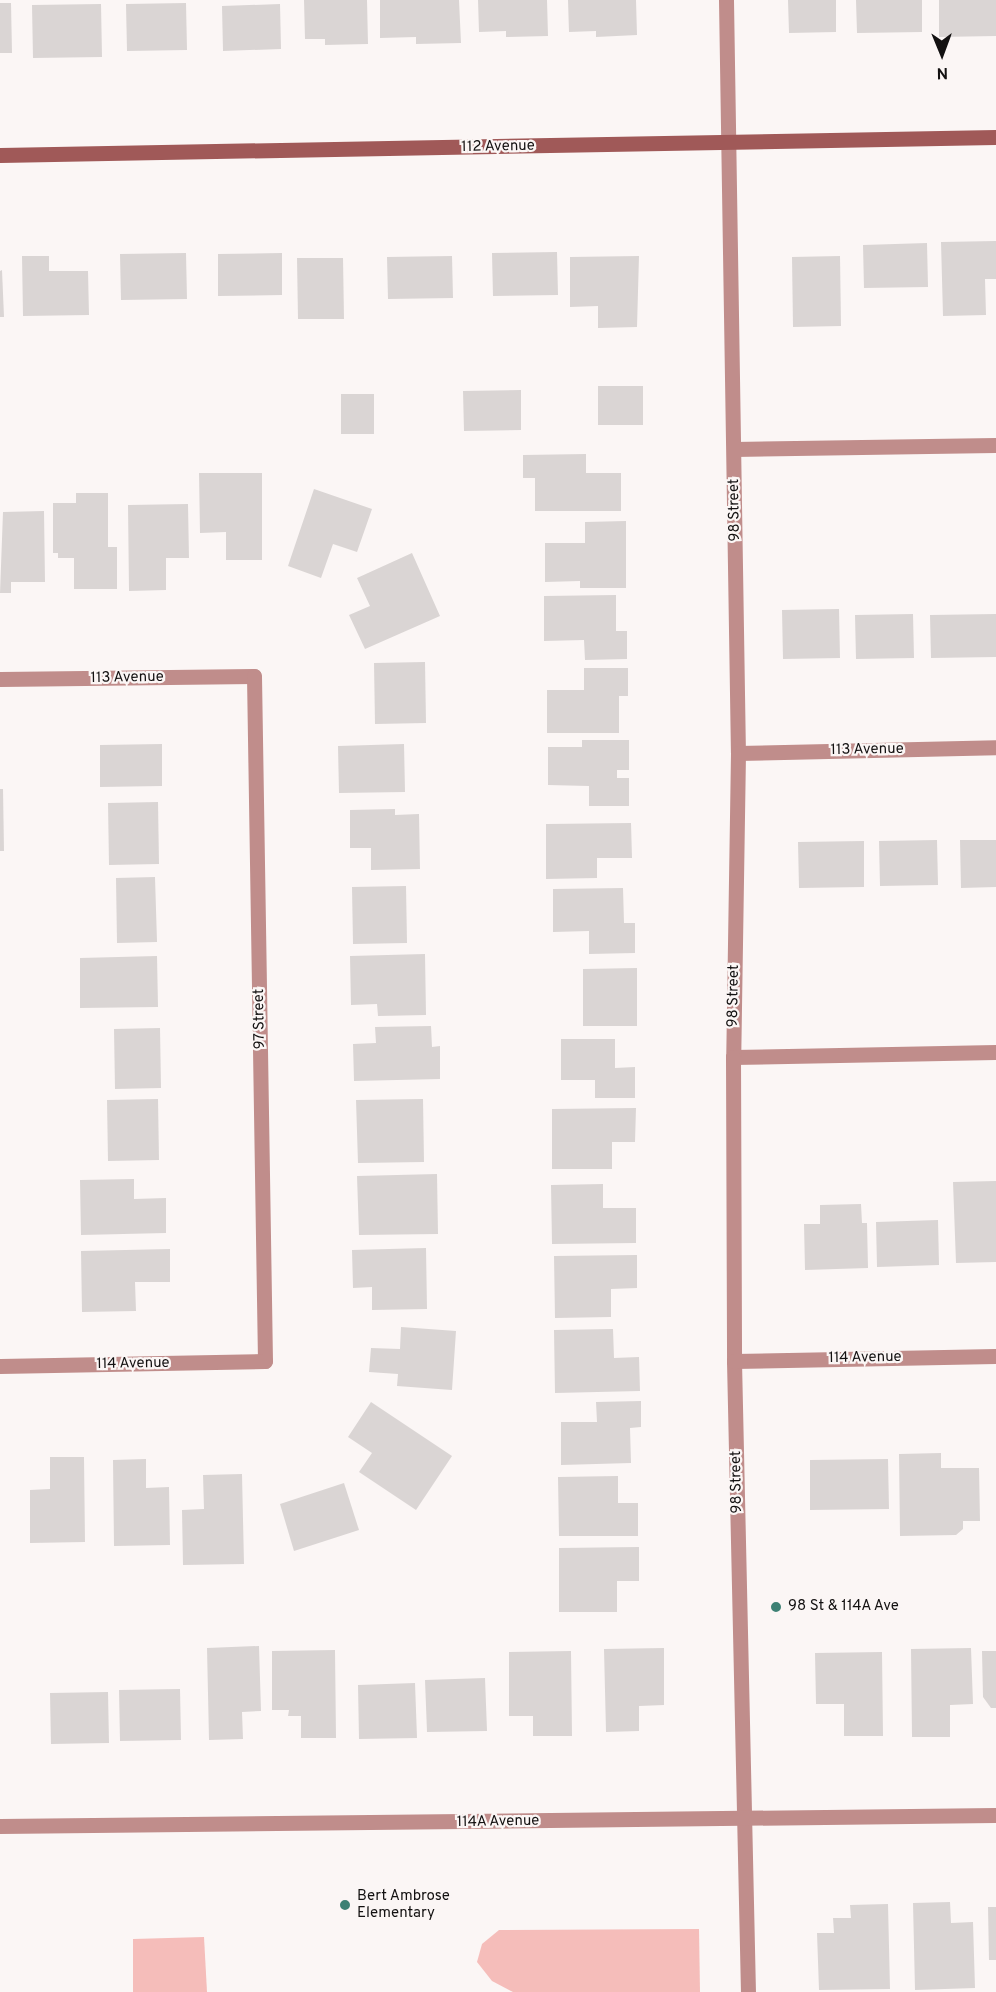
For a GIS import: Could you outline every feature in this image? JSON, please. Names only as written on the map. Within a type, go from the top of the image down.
[{"type":"street","name":"98 Street","points":[[726,0],[738,753],[733,1057],[734,1361],[748,1992]]},
{"type":"street","name":"112 Avenue","points":[[0,156],[996,137]]},
{"type":"street","points":[[734,448],[996,445]]},
{"type":"street","name":"113 Avenue","points":[[0,679],[254,676]]},
{"type":"street","name":"97 Street","points":[[254,676],[265,1361]]},
{"type":"street","name":"113 Avenue","points":[[738,753],[996,747]]},
{"type":"street","points":[[733,1057],[996,1052]]},
{"type":"street","name":"114 Avenue","points":[[734,1361],[996,1356]]},
{"type":"street","name":"114 Avenue","points":[[0,1366],[265,1361]]},
{"type":"street","name":"114A Avenue","points":[[0,1826],[996,1815]]},
{"type":"shaded area","points":[[699,1929],[700,1992],[513,1992],[492,1981],[477,1962],[482,1944],[499,1930]]},
{"type":"shaded area","points":[[204,1937],[207,1992],[133,1992],[133,1939]]},
{"type":"building","points":[[304,0],[367,0],[368,44],[325,45],[325,39],[305,39]]},
{"type":"building","points":[[380,0],[459,0],[461,43],[416,44],[416,37],[380,38]]},
{"type":"building","points":[[478,0],[547,0],[548,36],[506,37],[506,31],[479,32]]},
{"type":"building","points":[[568,0],[636,0],[637,35],[596,37],[596,31],[569,32]]},
{"type":"building","points":[[788,0],[836,0],[836,32],[789,33]]},
{"type":"building","points":[[856,0],[922,0],[922,32],[857,33]]},
{"type":"building","points":[[939,0],[996,0],[996,36],[939,37]]},
{"type":"building","points":[[0,3],[11,3],[12,53],[0,53]]},
{"type":"building","points":[[186,3],[187,50],[127,51],[126,4]]},
{"type":"building","points":[[101,4],[102,57],[33,58],[32,5]]},
{"type":"building","points":[[280,4],[281,49],[223,51],[222,6]]},
{"type":"building","points":[[996,241],[996,279],[985,279],[986,315],[943,316],[941,242]]},
{"type":"building","points":[[927,243],[928,287],[864,288],[863,245]]},
{"type":"building","points":[[557,252],[558,295],[493,296],[492,253]]},
{"type":"building","points":[[186,253],[187,299],[121,300],[120,254]]},
{"type":"building","points":[[282,253],[282,295],[218,296],[218,254]]},
{"type":"building","points":[[22,256],[49,256],[49,271],[88,271],[89,315],[23,316]]},
{"type":"building","points":[[452,256],[453,298],[388,299],[387,257]]},
{"type":"building","points":[[639,256],[637,327],[598,328],[598,306],[570,307],[570,257]]},
{"type":"building","points":[[840,256],[841,326],[793,327],[792,257]]},
{"type":"building","points":[[297,258],[343,258],[344,319],[298,319]]},
{"type":"building","points":[[2,270],[4,317],[0,317],[0,271]]},
{"type":"building","points":[[598,386],[643,386],[643,425],[598,425]]},
{"type":"building","points":[[521,390],[521,430],[464,431],[463,391]]},
{"type":"building","points":[[341,394],[374,394],[374,434],[341,434]]},
{"type":"building","points":[[586,454],[586,473],[621,473],[621,511],[535,511],[535,478],[523,478],[523,455]]},
{"type":"building","points":[[199,473],[262,473],[262,560],[226,560],[226,532],[200,533]]},
{"type":"building","points":[[314,489],[372,509],[357,552],[333,544],[321,578],[288,566]]},
{"type":"building","points":[[76,493],[108,493],[108,547],[117,547],[117,589],[74,589],[74,558],[58,558],[58,553],[53,553],[53,503],[76,503]]},
{"type":"building","points":[[188,504],[189,558],[166,558],[166,590],[129,591],[128,505]]},
{"type":"building","points":[[44,511],[45,582],[11,582],[11,593],[0,593],[3,512]]},
{"type":"building","points":[[626,521],[626,588],[580,588],[580,581],[545,582],[545,543],[585,543],[585,522]]},
{"type":"building","points":[[412,553],[440,616],[365,649],[349,615],[370,606],[357,578]]},
{"type":"building","points":[[616,595],[616,631],[627,631],[627,659],[585,660],[584,640],[544,641],[544,596]]},
{"type":"building","points":[[839,609],[840,658],[783,659],[782,610]]},
{"type":"building","points":[[913,614],[914,658],[856,659],[855,615]]},
{"type":"building","points":[[996,614],[996,657],[931,658],[930,615]]},
{"type":"building","points":[[425,662],[426,723],[375,724],[374,663]]},
{"type":"building","points":[[584,668],[628,668],[628,696],[619,696],[619,733],[547,733],[547,690],[584,690]]},
{"type":"building","points":[[582,740],[629,740],[629,770],[617,770],[617,778],[629,778],[629,806],[589,806],[589,786],[548,785],[548,747],[582,747]]},
{"type":"building","points":[[162,744],[162,786],[100,787],[100,745]]},
{"type":"building","points":[[404,744],[405,792],[339,793],[338,746]]},
{"type":"building","points":[[0,789],[3,789],[4,851],[0,851]]},
{"type":"building","points":[[158,802],[159,864],[109,865],[108,803]]},
{"type":"building","points":[[395,809],[395,815],[419,814],[420,869],[371,870],[371,848],[350,848],[350,810]]},
{"type":"building","points":[[631,823],[632,858],[597,858],[597,878],[546,879],[546,824]]},
{"type":"building","points":[[937,840],[938,885],[880,886],[879,841]]},
{"type":"building","points":[[960,840],[996,840],[996,887],[961,888]]},
{"type":"building","points":[[864,841],[864,887],[799,888],[798,842]]},
{"type":"building","points":[[155,877],[157,942],[117,943],[116,878]]},
{"type":"building","points":[[406,886],[407,943],[353,944],[352,887]]},
{"type":"building","points":[[623,888],[624,923],[635,923],[635,953],[589,954],[589,931],[553,932],[553,889]]},
{"type":"building","points":[[425,954],[426,1015],[378,1016],[377,1004],[351,1005],[350,956]]},
{"type":"building","points":[[157,956],[158,1007],[80,1008],[80,958]]},
{"type":"building","points":[[637,968],[637,1026],[583,1026],[583,969]]},
{"type":"building","points":[[431,1026],[432,1047],[440,1046],[440,1079],[354,1081],[353,1044],[376,1043],[375,1027]]},
{"type":"building","points":[[160,1028],[161,1088],[115,1089],[114,1029]]},
{"type":"building","points":[[561,1039],[615,1039],[615,1068],[635,1067],[635,1098],[595,1098],[595,1080],[561,1080]]},
{"type":"building","points":[[158,1099],[159,1160],[108,1161],[107,1100]]},
{"type":"building","points":[[423,1099],[424,1162],[358,1163],[356,1100]]},
{"type":"building","points":[[636,1108],[635,1142],[612,1142],[612,1169],[552,1169],[552,1109]]},
{"type":"building","points":[[437,1174],[438,1234],[359,1235],[357,1176]]},
{"type":"building","points":[[134,1179],[134,1199],[166,1198],[166,1233],[81,1235],[80,1180]]},
{"type":"building","points":[[996,1181],[996,1262],[956,1263],[953,1182]]},
{"type":"building","points":[[603,1184],[603,1208],[636,1208],[636,1243],[552,1244],[551,1185]]},
{"type":"building","points":[[861,1204],[862,1223],[867,1223],[868,1268],[805,1270],[804,1224],[820,1224],[820,1205]]},
{"type":"building","points":[[938,1220],[939,1265],[877,1267],[876,1222]]},
{"type":"building","points":[[426,1248],[427,1309],[372,1310],[372,1287],[353,1288],[352,1250]]},
{"type":"building","points":[[170,1249],[170,1282],[135,1282],[136,1311],[82,1312],[81,1251]]},
{"type":"building","points":[[637,1255],[637,1288],[611,1289],[611,1317],[555,1318],[554,1256]]},
{"type":"building","points":[[401,1327],[456,1331],[452,1390],[397,1386],[398,1374],[369,1372],[371,1348],[400,1349]]},
{"type":"building","points":[[613,1329],[614,1358],[639,1357],[640,1391],[555,1393],[554,1330]]},
{"type":"building","points":[[641,1401],[641,1427],[630,1428],[631,1463],[561,1465],[561,1422],[597,1422],[596,1402]]},
{"type":"building","points":[[371,1402],[452,1456],[416,1510],[359,1472],[372,1453],[348,1437]]},
{"type":"building","points":[[941,1453],[941,1468],[979,1468],[980,1521],[963,1521],[963,1529],[956,1535],[900,1536],[899,1454]]},
{"type":"building","points":[[50,1457],[84,1457],[85,1542],[30,1543],[30,1490],[50,1489]]},
{"type":"building","points":[[146,1459],[146,1488],[169,1487],[170,1545],[114,1546],[113,1460]]},
{"type":"building","points":[[888,1459],[889,1509],[810,1510],[810,1460]]},
{"type":"building","points":[[242,1474],[244,1564],[183,1565],[182,1510],[204,1509],[203,1475]]},
{"type":"building","points":[[618,1476],[618,1503],[638,1503],[638,1536],[559,1536],[558,1477]]},
{"type":"building","points":[[344,1483],[359,1530],[294,1551],[280,1504]]},
{"type":"building","points":[[639,1547],[639,1581],[617,1581],[617,1612],[559,1612],[559,1548]]},
{"type":"building","points":[[259,1646],[261,1711],[242,1712],[243,1739],[209,1740],[207,1648]]},
{"type":"building","points":[[664,1648],[664,1705],[639,1706],[639,1731],[606,1732],[604,1649]]},
{"type":"building","points":[[971,1648],[973,1704],[950,1705],[950,1737],[912,1737],[911,1649]]},
{"type":"building","points":[[335,1650],[336,1738],[301,1738],[301,1716],[288,1716],[289,1710],[272,1710],[272,1651]]},
{"type":"building","points":[[571,1651],[572,1736],[533,1736],[533,1716],[509,1716],[509,1652]]},
{"type":"building","points":[[982,1651],[996,1651],[996,1708],[991,1708],[983,1697]]},
{"type":"building","points":[[882,1652],[883,1736],[844,1736],[844,1704],[816,1704],[815,1653]]},
{"type":"building","points":[[485,1678],[487,1731],[427,1732],[425,1680]]},
{"type":"building","points":[[415,1683],[417,1738],[359,1739],[358,1685]]},
{"type":"building","points":[[180,1689],[181,1740],[120,1741],[119,1690]]},
{"type":"building","points":[[108,1692],[109,1743],[51,1744],[50,1693]]},
{"type":"building","points":[[950,1902],[951,1923],[973,1922],[975,1988],[915,1990],[913,1903]]},
{"type":"building","points":[[888,1904],[890,1989],[819,1990],[817,1933],[834,1933],[833,1918],[851,1918],[850,1905]]},
{"type":"building","points":[[988,1907],[996,1907],[996,1960],[989,1960]]},
{"type":"place","name":"98 St & 114A Ave","points":[[776,1607]]},
{"type":"place","name":"Bert Ambrose Elementary","points":[[345,1905]]}]
